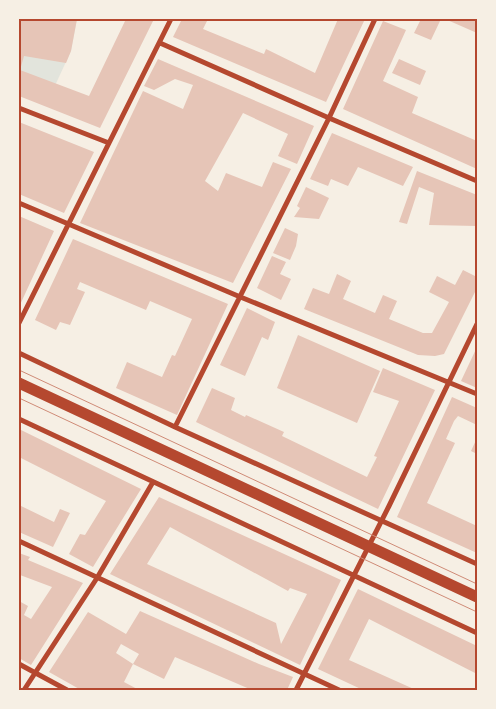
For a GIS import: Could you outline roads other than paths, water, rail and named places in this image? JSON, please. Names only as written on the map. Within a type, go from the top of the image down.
[{"type":"main road","points":[[19,383],[477,597]]},
{"type":"street","points":[[19,323],[171,19]]},
{"type":"street","points":[[175,427],[375,19]]},
{"type":"street","points":[[160,43],[328,118],[477,181]]},
{"type":"street","points":[[19,108],[109,143]]},
{"type":"street","points":[[19,203],[238,296],[477,394]]},
{"type":"street","points":[[296,690],[382,520],[477,324]]},
{"type":"street","points":[[19,354],[477,564]]},
{"type":"street","points":[[19,419],[477,633]]},
{"type":"street","points":[[24,690],[97,578],[153,482]]},
{"type":"street","points":[[19,540],[339,690]]},
{"type":"street","points":[[19,664],[67,690]]},
{"type":"tram line","points":[[19,370],[477,584]]},
{"type":"tram line","points":[[19,398],[477,612]]}]
